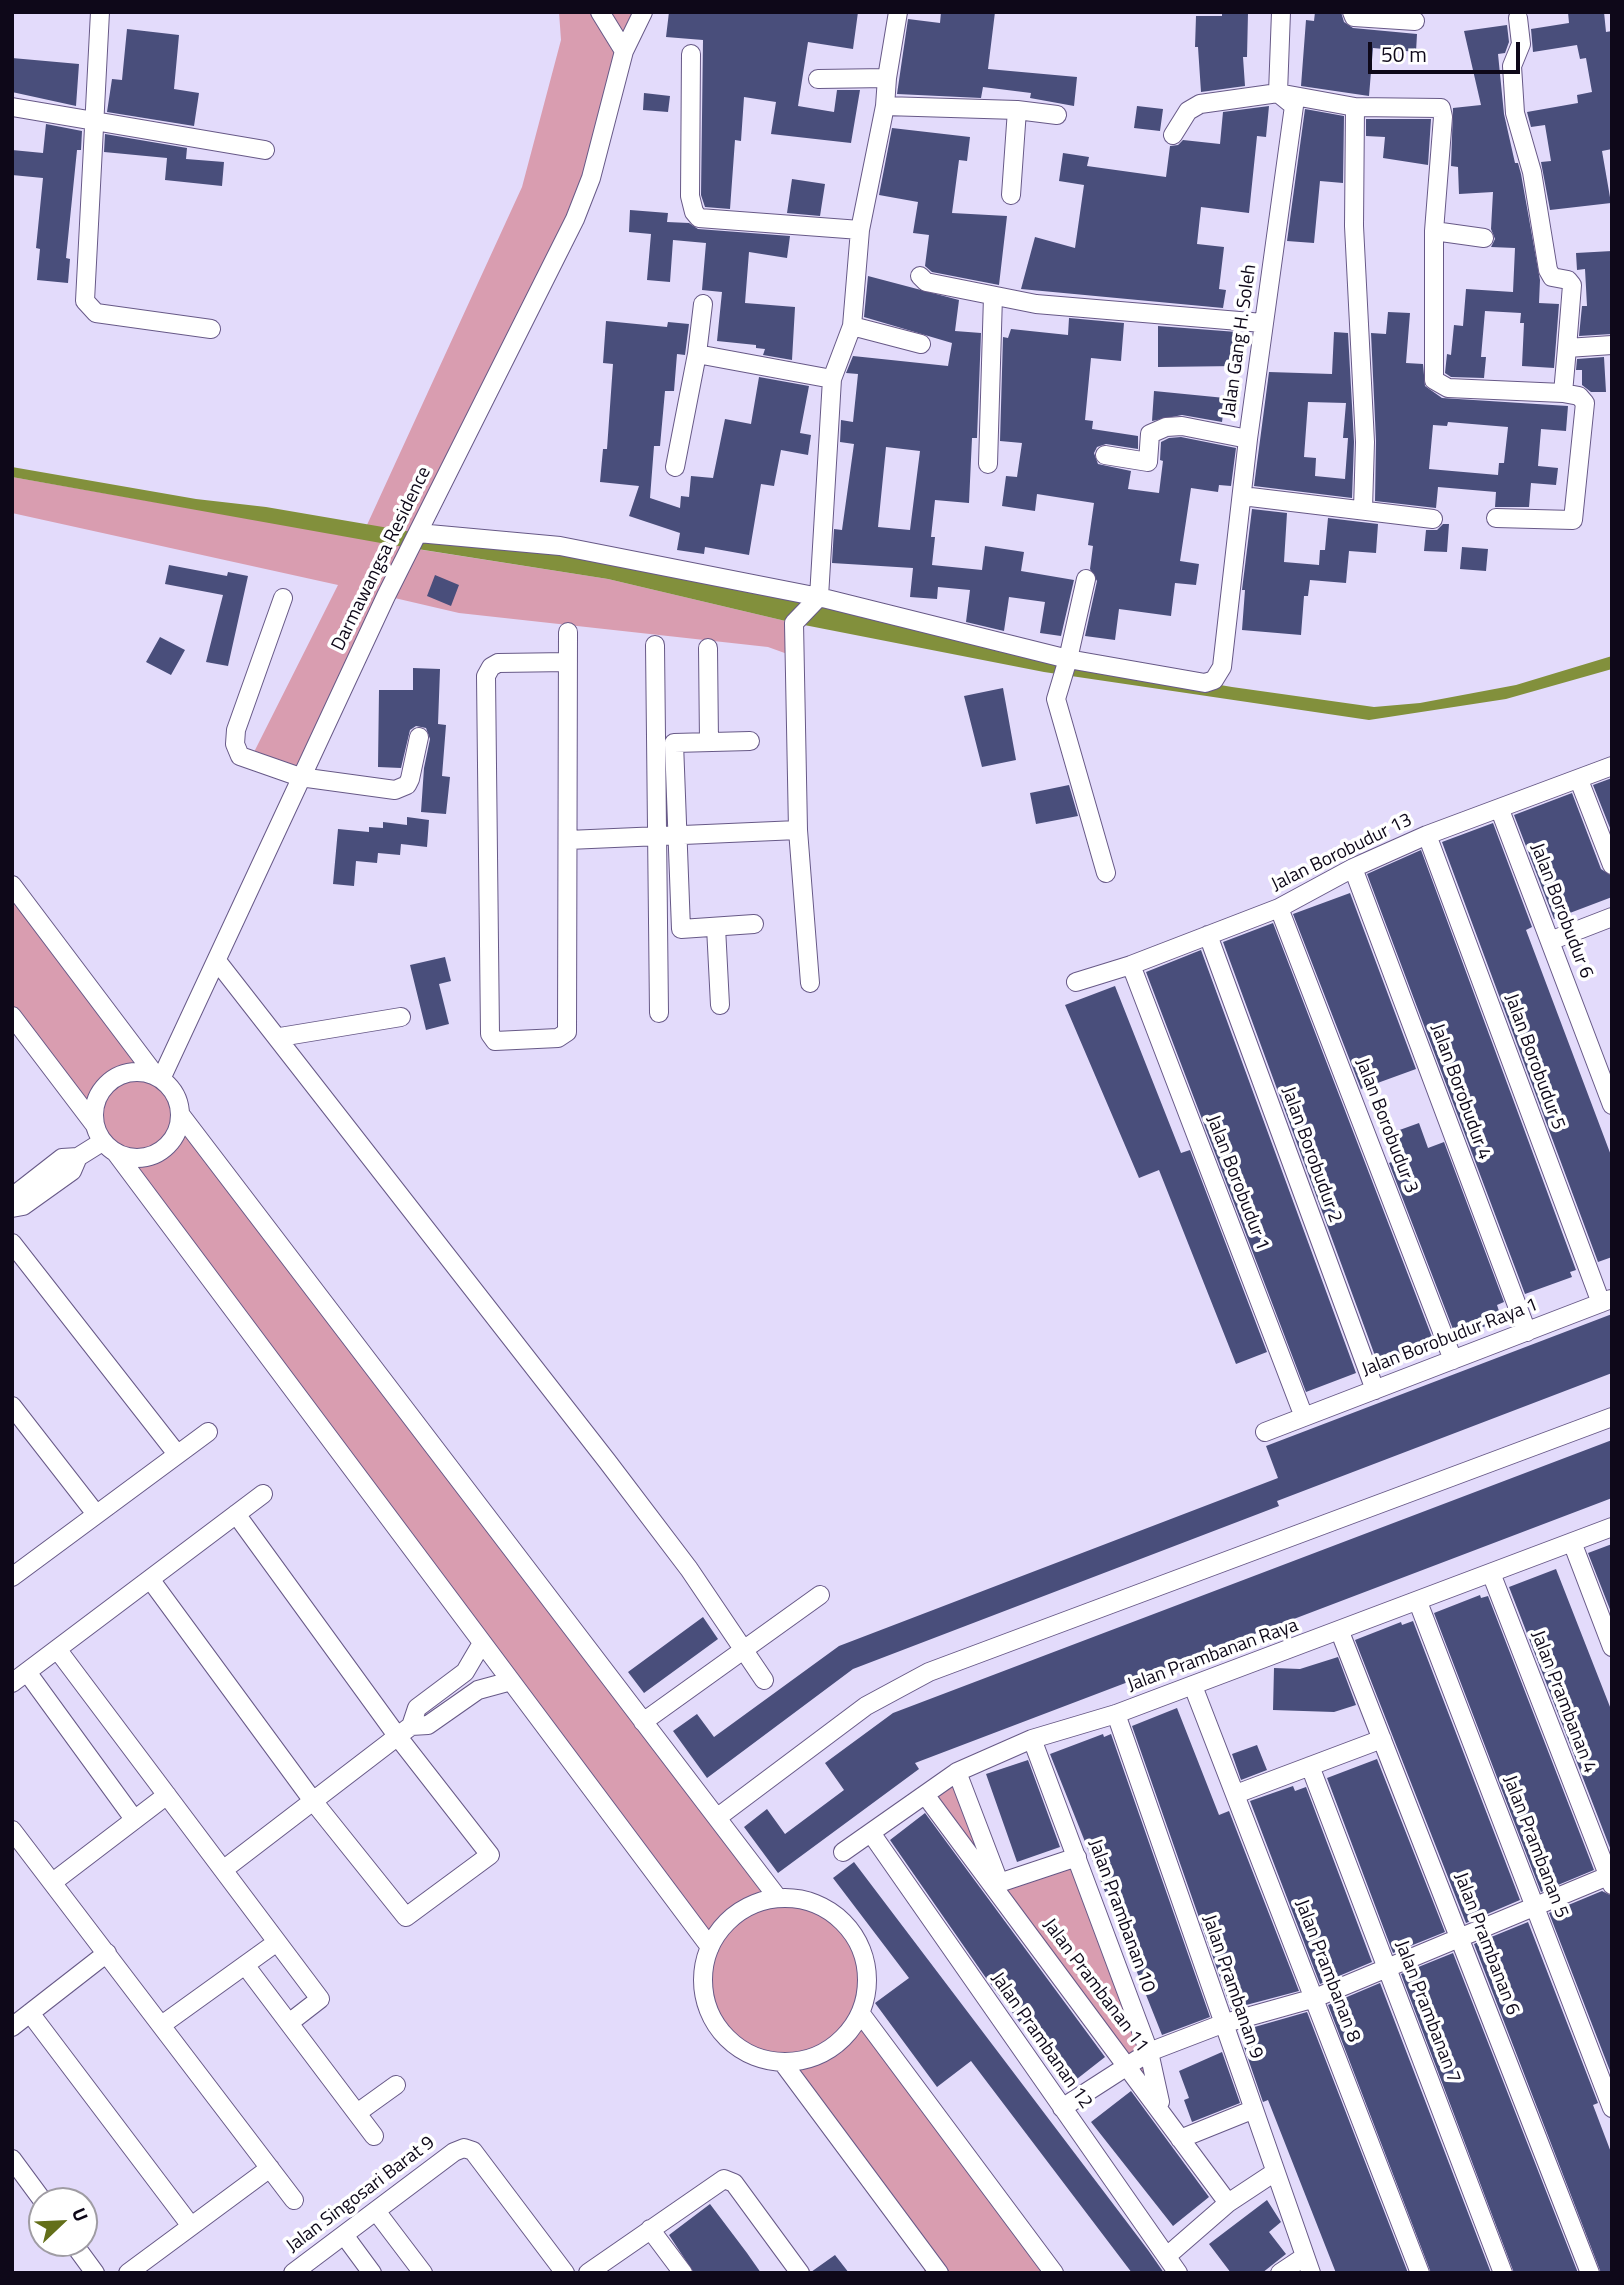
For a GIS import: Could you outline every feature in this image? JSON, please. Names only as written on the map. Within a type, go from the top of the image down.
[{"type":"street","points":[[100,12],[84,290],[87,306],[96,313],[211,329]]},
{"type":"street","points":[[600,12],[624,51]]},
{"type":"street","name":"Darmawangsa Residence","points":[[158,1077],[217,961],[300,777],[418,533],[575,219],[591,177],[624,51],[643,12]]},
{"type":"street","points":[[810,984],[798,830],[794,623],[819,597],[832,379],[852,326],[860,230],[886,106],[887,78],[898,12]]},
{"type":"street","name":"Jalan Gang H. Soleh","points":[[1068,659],[1205,683],[1214,680],[1222,667],[1248,439],[1294,106],[1278,93],[1281,12]]},
{"type":"street","points":[[1352,12],[1354,17],[1415,21]]},
{"type":"street","points":[[1518,18],[1521,39],[1513,61],[1515,113],[1532,172],[1548,270],[1552,277],[1568,280],[1572,285],[1563,393]]},
{"type":"street","points":[[691,54],[691,196],[694,212],[699,218],[860,230]]},
{"type":"street","points":[[818,79],[887,78]]},
{"type":"street","points":[[1173,135],[1188,111],[1200,104],[1278,93],[1355,107],[1434,106],[1443,111],[1434,231],[1434,380],[1448,388],[1563,393],[1579,396],[1585,403],[1573,520],[1496,518]]},
{"type":"street","points":[[886,106],[1017,110],[1057,115]]},
{"type":"street","points":[[12,107],[265,150]]},
{"type":"street","points":[[1355,107],[1354,226],[1365,442],[1363,509]]},
{"type":"street","points":[[1011,195],[1017,110]]},
{"type":"street","points":[[1434,231],[1484,238]]},
{"type":"street","points":[[920,276],[926,282],[993,296],[1080,309],[1263,323]]},
{"type":"street","points":[[988,464],[993,296]]},
{"type":"street","points":[[676,467],[697,354],[703,304]]},
{"type":"street","points":[[852,326],[921,344]]},
{"type":"street","points":[[1567,348],[1612,345]]},
{"type":"street","points":[[697,354],[832,379]]},
{"type":"street","points":[[1105,455],[1148,462],[1150,434],[1166,427],[1182,426],[1248,439]]},
{"type":"street","points":[[1242,496],[1433,519]]},
{"type":"street","points":[[418,533],[560,546],[819,597],[1068,659]]},
{"type":"street","points":[[1086,579],[1056,699],[1106,873]]},
{"type":"street","points":[[283,598],[234,737],[237,751],[243,759],[300,777],[387,789],[402,788],[410,779],[419,737]]},
{"type":"street","points":[[568,632],[568,662],[568,840],[567,1032],[558,1038],[495,1041],[490,1034],[486,676],[498,663],[568,662]]},
{"type":"street","points":[[655,645],[659,1013]]},
{"type":"street","points":[[708,648],[709,742]]},
{"type":"street","points":[[750,741],[674,743],[681,929],[754,924]]},
{"type":"street","name":"Jalan Borobudur 13","points":[[1076,982],[1130,965],[1279,908],[1353,867],[1427,835],[1612,766]]},
{"type":"street","points":[[1578,780],[1612,865]]},
{"type":"street","name":"Jalan Borobudur 6","points":[[1500,810],[1612,1105]]},
{"type":"street","points":[[568,840],[798,830]]},
{"type":"street","name":"Jalan Borobudur 5","points":[[1427,835],[1606,1301]]},
{"type":"street","name":"Jalan Borobudur 4","points":[[1353,867],[1527,1332]]},
{"type":"street","points":[[12,885],[158,1077],[173,1091],[180,1114],[778,1898]]},
{"type":"street","name":"Jalan Borobudur 3","points":[[1279,908],[1454,1360]]},
{"type":"street","points":[[1550,941],[1612,917]]},
{"type":"street","points":[[716,927],[720,1005]]},
{"type":"street","name":"Jalan Borobudur 2","points":[[1208,935],[1375,1390]]},
{"type":"street","points":[[217,961],[280,1037],[607,1461],[689,1569],[764,1680]]},
{"type":"street","name":"Jalan Borobudur 1","points":[[1130,965],[1304,1417]]},
{"type":"street","points":[[12,1016],[710,1947]]},
{"type":"street","points":[[280,1037],[401,1017]]},
{"type":"street","points":[[94,1124],[95,1103],[106,1084],[124,1073],[146,1072],[158,1077]]},
{"type":"street","points":[[12,1197],[62,1158],[78,1157],[109,1147],[133,1159],[157,1154],[174,1138],[180,1114]]},
{"type":"street","points":[[12,1208],[23,1206],[72,1171],[78,1157]]},
{"type":"street","points":[[12,1243],[177,1454]]},
{"type":"street","name":"Jalan Borobudur Raya 1","points":[[1265,1432],[1606,1301]]},
{"type":"street","points":[[12,1406],[96,1514]]},
{"type":"street","points":[[718,1817],[866,1706],[929,1672],[1612,1417]]},
{"type":"street","points":[[12,1577],[208,1432]]},
{"type":"street","points":[[134,1819],[19,1677],[263,1493]]},
{"type":"street","points":[[150,1578],[313,1801],[406,1917],[494,1852],[405,1731],[236,1514]]},
{"type":"street","name":"Jalan Prambanan Raya","points":[[843,1852],[957,1772],[1032,1740],[1193,1686],[1612,1527]]},
{"type":"street","points":[[1572,1542],[1612,1647]]},
{"type":"street","name":"Jalan Prambanan 4","points":[[1491,1573],[1610,1880]]},
{"type":"street","points":[[643,1722],[820,1595]]},
{"type":"street","name":"Jalan Prambanan 5","points":[[1418,1602],[1612,2108]]},
{"type":"street","name":"Jalan Prambanan 6","points":[[1340,1632],[1590,2273]]},
{"type":"street","points":[[405,1731],[417,1708],[465,1672],[482,1643]]},
{"type":"street","points":[[57,1648],[320,1999],[289,2023]]},
{"type":"street","points":[[465,1672],[478,1690]]},
{"type":"street","points":[[223,1870],[405,1731],[428,1726],[478,1690],[511,1681]]},
{"type":"street","name":"Jalan Prambanan 8","points":[[1193,1686],[1420,2273]]},
{"type":"street","name":"Jalan Prambanan 9","points":[[1116,1714],[1307,2265]]},
{"type":"street","points":[[1236,1794],[1382,1739]]},
{"type":"street","name":"Jalan Prambanan 10","points":[[1032,1740],[1149,2052],[1162,2109]]},
{"type":"street","name":"Jalan Prambanan 7","points":[[1310,1766],[1503,2273]]},
{"type":"street","points":[[957,1772],[996,1884],[1077,1857]]},
{"type":"street","points":[[53,1882],[167,1794]]},
{"type":"street","name":"Jalan Prambanan 11","points":[[926,1796],[996,1884],[1228,2203]]},
{"type":"street","points":[[12,1830],[163,2024],[294,2200]]},
{"type":"street","name":"Jalan Prambanan 12","points":[[871,1833],[1178,2273]]},
{"type":"street","points":[[1062,2108],[1126,2064],[1149,2052],[1222,2024],[1315,1998],[1535,1907],[1610,1880]]},
{"type":"street","points":[[778,1898],[808,1901],[836,1915],[847,1926],[863,1953],[868,1984],[861,2014],[853,2028],[830,2050],[815,2058],[783,2063],[768,2061],[738,2048],[716,2024],[708,2010],[703,1978],[710,1947],[734,1915],[750,1906],[778,1898]]},
{"type":"street","points":[[163,2024],[277,1942]]},
{"type":"street","points":[[12,2027],[107,1952]]},
{"type":"street","points":[[245,1965],[374,2136]]},
{"type":"street","points":[[30,2013],[191,2226]]},
{"type":"street","points":[[861,2014],[1054,2273]]},
{"type":"street","points":[[783,2063],[931,2268]]},
{"type":"street","points":[[357,2113],[396,2085]]},
{"type":"street","points":[[1180,2139],[1252,2110]]},
{"type":"street","name":"Jalan Singosari Barat 9","points":[[293,2273],[454,2151],[464,2148],[474,2151],[565,2273]]},
{"type":"street","points":[[12,2159],[33,2187]]},
{"type":"street","points":[[128,2273],[270,2168]]},
{"type":"street","points":[[1167,2256],[1228,2203],[1275,2172]]},
{"type":"street","points":[[588,2273],[724,2179],[734,2183],[800,2273]]},
{"type":"street","points":[[376,2211],[423,2273]]},
{"type":"street","points":[[650,2229],[683,2273]]},
{"type":"street","points":[[344,2235],[372,2273]]},
{"type":"street","points":[[83,2257],[95,2273]]},
{"type":"street","points":[[1280,2273],[1307,2265]]},
{"type":"shaded area","points":[[559,12],[643,12],[591,177],[410,548],[608,579],[794,623],[793,656],[768,647],[459,613],[386,596],[302,774],[249,762],[338,585],[12,513],[12,477],[361,538],[522,187],[561,40]]},
{"type":"shaded area","points":[[12,467],[418,533],[560,546],[1068,659],[1232,687],[1374,707],[1420,703],[1516,685],[1612,656],[1612,669],[1506,699],[1369,720],[1044,672],[794,623],[608,579],[392,545],[12,477]]},
{"type":"shaded area","points":[[12,885],[173,1091],[180,1114],[777,1898],[809,1901],[823,1907],[847,1926],[863,1953],[867,1968],[868,1984],[861,2014],[1054,2273],[923,2273],[930,2259],[784,2063],[768,2061],[738,2048],[716,2024],[708,2010],[703,1978],[710,1946],[116,1153],[102,1142],[94,1124],[12,1016]]},
{"type":"shaded area","points":[[957,1772],[999,1882],[1077,1857],[1162,2109],[926,1796]]},
{"type":"building","points":[[669,12],[858,12],[853,49],[808,42],[798,106],[834,112],[837,90],[860,90],[851,143],[771,134],[776,102],[744,97],[741,141],[735,140],[730,209],[705,207],[701,195],[703,40],[666,37]]},
{"type":"building","points":[[941,12],[995,12],[988,69],[1077,77],[1074,106],[1030,98],[1031,93],[983,87],[981,98],[897,94],[908,19],[940,23]]},
{"type":"building","points":[[1222,12],[1248,13],[1247,57],[1243,57],[1245,86],[1201,92],[1198,47],[1195,47],[1196,16],[1222,16]]},
{"type":"building","points":[[1315,12],[1341,12],[1344,22],[1353,28],[1417,34],[1416,52],[1373,48],[1369,96],[1301,86],[1306,20],[1314,21]]},
{"type":"building","points":[[1568,12],[1604,12],[1606,32],[1612,31],[1612,149],[1602,151],[1611,203],[1550,210],[1541,162],[1551,161],[1545,125],[1531,127],[1527,112],[1578,103],[1577,95],[1592,92],[1586,58],[1580,59],[1577,45],[1533,52],[1531,29],[1569,23]]},
{"type":"building","points":[[1507,25],[1509,42],[1505,53],[1498,54],[1504,114],[1515,163],[1518,163],[1521,174],[1540,280],[1539,303],[1559,304],[1554,368],[1522,366],[1524,323],[1520,323],[1521,313],[1485,311],[1481,357],[1486,357],[1484,378],[1451,377],[1445,373],[1447,354],[1451,355],[1454,325],[1463,326],[1466,289],[1513,292],[1515,248],[1491,247],[1495,239],[1491,229],[1493,192],[1459,194],[1458,167],[1451,166],[1453,108],[1481,105],[1464,31]]},
{"type":"building","points":[[127,29],[179,35],[174,89],[199,93],[194,126],[107,112],[112,79],[122,80]]},
{"type":"building","points":[[12,58],[79,64],[76,106],[12,92]]},
{"type":"building","points":[[644,93],[670,96],[668,112],[643,110]]},
{"type":"building","points":[[1137,106],[1163,109],[1160,131],[1134,128]]},
{"type":"building","points":[[1269,106],[1266,137],[1257,136],[1249,213],[1201,207],[1197,244],[1224,247],[1219,289],[1226,290],[1223,308],[1021,289],[1035,237],[1075,248],[1084,185],[1059,181],[1063,153],[1089,157],[1087,166],[1166,177],[1170,146],[1178,145],[1183,140],[1220,144],[1223,112]]},
{"type":"building","points":[[1305,109],[1344,116],[1343,183],[1320,181],[1314,243],[1287,241]]},
{"type":"building","points":[[1366,119],[1431,119],[1428,165],[1383,158],[1385,137],[1366,136]]},
{"type":"building","points":[[46,124],[82,131],[81,150],[77,150],[66,258],[70,259],[68,283],[37,280],[40,249],[36,248],[43,178],[12,175],[12,150],[43,153]]},
{"type":"building","points":[[892,128],[970,137],[967,161],[959,160],[952,213],[1007,216],[999,285],[932,272],[925,266],[929,235],[913,233],[918,202],[879,195]]},
{"type":"building","points":[[105,134],[187,148],[186,159],[224,162],[222,186],[165,180],[167,158],[104,152]]},
{"type":"building","points":[[792,179],[825,184],[820,216],[787,213]]},
{"type":"building","points":[[630,210],[668,213],[667,222],[689,223],[698,229],[790,236],[787,258],[749,252],[745,303],[795,307],[792,360],[763,355],[765,349],[756,348],[756,345],[717,341],[722,292],[702,290],[706,243],[673,240],[670,282],[647,280],[651,234],[629,232]]},
{"type":"building","points":[[1612,251],[1612,334],[1579,336],[1582,306],[1587,306],[1585,269],[1577,270],[1576,253]]},
{"type":"building","points":[[868,276],[959,300],[955,331],[981,333],[977,438],[972,438],[969,503],[935,500],[931,537],[935,537],[932,565],[982,570],[985,546],[1024,552],[1021,571],[1074,580],[1061,636],[1040,633],[1045,602],[1009,597],[1004,631],[966,622],[970,590],[938,587],[937,599],[910,597],[913,568],[832,563],[834,529],[842,530],[854,444],[840,442],[841,420],[853,422],[858,374],[846,373],[853,356],[948,366],[952,343],[864,317]],"holes":[[[886,447],[920,451],[910,530],[878,527]]]},
{"type":"building","points":[[1388,312],[1410,313],[1406,363],[1423,364],[1425,386],[1442,398],[1568,406],[1566,431],[1541,429],[1538,466],[1558,468],[1556,485],[1531,483],[1529,507],[1495,507],[1496,492],[1438,487],[1436,508],[1375,501],[1376,441],[1371,333],[1386,334]],"holes":[[[1448,422],[1508,427],[1504,463],[1499,463],[1498,475],[1429,469],[1433,425],[1447,426]]]},
{"type":"building","points":[[1069,318],[1124,323],[1121,361],[1091,358],[1085,420],[1093,421],[1092,429],[1138,436],[1138,449],[1106,444],[1097,447],[1094,453],[1098,464],[1131,471],[1128,489],[1159,493],[1163,461],[1160,460],[1161,442],[1169,438],[1181,437],[1236,448],[1231,486],[1219,485],[1218,492],[1191,488],[1180,561],[1199,564],[1196,585],[1175,583],[1171,616],[1119,609],[1115,640],[1085,636],[1097,581],[1090,569],[1093,546],[1088,545],[1094,503],[1037,494],[1035,511],[1002,506],[1006,476],[1017,477],[1022,443],[1000,441],[1003,337],[1008,338],[1011,329],[1068,335]]},
{"type":"building","points":[[606,321],[667,327],[668,322],[689,324],[685,355],[677,354],[674,391],[665,391],[660,446],[654,446],[650,498],[680,508],[681,496],[689,497],[691,476],[713,478],[725,419],[751,424],[759,377],[809,386],[800,433],[811,435],[808,455],[781,450],[774,486],[761,484],[749,555],[705,547],[704,554],[677,550],[680,533],[629,516],[639,486],[600,482],[603,449],[607,449],[613,364],[603,363]]},
{"type":"building","points":[[1158,326],[1237,332],[1237,366],[1158,367]]},
{"type":"building","points":[[1334,332],[1348,333],[1354,442],[1352,498],[1254,486],[1269,372],[1332,374]],"holes":[[[1308,402],[1346,403],[1343,438],[1348,438],[1345,479],[1315,476],[1316,458],[1304,457]]]},
{"type":"building","points":[[1604,357],[1606,392],[1591,392],[1582,385],[1582,370],[1576,370],[1577,359]]},
{"type":"building","points":[[1154,391],[1225,398],[1222,422],[1182,415],[1152,421]]},
{"type":"building","points":[[1252,509],[1287,513],[1284,562],[1319,565],[1320,550],[1325,550],[1328,518],[1378,524],[1376,553],[1349,551],[1346,583],[1310,580],[1308,596],[1304,596],[1301,635],[1242,630],[1245,590],[1242,590]]},
{"type":"building","points":[[1443,524],[1449,524],[1447,552],[1424,551],[1426,530],[1437,530]]},
{"type":"building","points":[[1462,547],[1488,549],[1486,571],[1460,569]]},
{"type":"building","points":[[169,565],[227,576],[228,572],[248,576],[228,666],[206,662],[223,595],[165,584]]},
{"type":"building","points":[[435,575],[459,585],[451,606],[427,596]]},
{"type":"building","points":[[160,637],[185,650],[171,675],[146,662]]},
{"type":"building","points":[[413,668],[440,669],[438,724],[446,725],[442,776],[450,777],[446,814],[421,812],[424,768],[430,739],[426,728],[416,726],[410,730],[401,768],[378,767],[379,690],[413,690]]},
{"type":"building","points":[[1003,688],[1016,760],[982,767],[964,696]]},
{"type":"building","points":[[1612,778],[1612,833],[1593,785]]},
{"type":"building","points":[[1069,785],[1078,816],[1036,824],[1030,793]]},
{"type":"building","points":[[1572,793],[1601,869],[1612,876],[1612,897],[1554,919],[1514,815]]},
{"type":"building","points":[[407,817],[429,820],[427,847],[401,844],[400,855],[378,853],[377,863],[356,861],[354,886],[333,884],[338,829],[369,832],[369,827],[383,828],[383,822],[407,825]]},
{"type":"building","points":[[1493,823],[1532,927],[1526,930],[1612,1158],[1612,1257],[1598,1262],[1442,842]]},
{"type":"building","points":[[1421,850],[1576,1270],[1570,1272],[1572,1277],[1525,1294],[1367,874]]},
{"type":"building","points":[[1350,893],[1416,1069],[1361,1089],[1293,914]]},
{"type":"building","points":[[1273,923],[1435,1345],[1382,1366],[1378,1364],[1223,942]]},
{"type":"building","points":[[1201,950],[1356,1373],[1306,1392],[1146,972]]},
{"type":"building","points":[[445,957],[451,981],[439,984],[449,1024],[426,1030],[410,965]]},
{"type":"building","points":[[1115,986],[1181,1153],[1190,1150],[1267,1352],[1236,1364],[1159,1170],[1139,1178],[1065,1005]]},
{"type":"building","points":[[1419,1123],[1428,1148],[1444,1142],[1504,1302],[1497,1305],[1502,1320],[1456,1337],[1389,1163],[1403,1157],[1394,1132]]},
{"type":"building","points":[[1612,1314],[1612,1373],[1277,1501],[1279,1506],[853,1669],[707,1778],[673,1731],[697,1714],[714,1737],[839,1646],[1278,1478],[1266,1446]]},
{"type":"building","points":[[1612,1440],[1612,1498],[915,1763],[919,1769],[778,1873],[744,1827],[767,1809],[785,1834],[844,1790],[825,1763],[893,1713]]},
{"type":"building","points":[[1612,1544],[1612,1612],[1611,1612],[1588,1553]]},
{"type":"building","points":[[1556,1569],[1612,1712],[1612,1853],[1509,1587]]},
{"type":"building","points":[[1480,1595],[1481,1598],[1488,1596],[1594,1870],[1541,1892],[1434,1613]]},
{"type":"building","points":[[703,1617],[718,1639],[644,1693],[628,1672]]},
{"type":"building","points":[[1413,1621],[1520,1900],[1466,1923],[1355,1640],[1401,1622],[1402,1625]]},
{"type":"building","points":[[1338,1657],[1356,1705],[1334,1712],[1273,1710],[1274,1668],[1300,1669]]},
{"type":"building","points":[[1177,1708],[1219,1815],[1229,1811],[1299,1991],[1231,2009],[1132,1726]]},
{"type":"building","points":[[1103,1734],[1104,1737],[1111,1734],[1210,2017],[1162,2035],[1050,1754]]},
{"type":"building","points":[[1257,1745],[1267,1770],[1241,1780],[1232,1754]]},
{"type":"building","points":[[1377,1759],[1445,1932],[1393,1953],[1327,1778]]},
{"type":"building","points":[[1028,1760],[1060,1847],[1017,1862],[986,1774]]},
{"type":"building","points":[[1293,1786],[1295,1791],[1306,1787],[1372,1962],[1320,1984],[1250,1801]]},
{"type":"building","points":[[925,1813],[1105,2057],[1068,2086],[986,1978],[890,1840]]},
{"type":"building","points":[[854,1862],[1164,2273],[1132,2273],[971,2061],[937,2087],[875,2003],[909,1978],[833,1878]]},
{"type":"building","points":[[1602,1891],[1612,1896],[1612,2076],[1549,1913]]},
{"type":"building","points":[[1528,1922],[1598,2103],[1593,2105],[1612,2155],[1612,2273],[1601,2273],[1474,1944]]},
{"type":"building","points":[[1453,1953],[1578,2273],[1514,2273],[1401,1974]]},
{"type":"building","points":[[1380,1983],[1491,2273],[1431,2273],[1328,2005]]},
{"type":"building","points":[[1307,2012],[1408,2273],[1336,2273],[1268,2100],[1263,2102],[1243,2044],[1247,2036],[1244,2030]]},
{"type":"building","points":[[1222,2052],[1240,2103],[1192,2122],[1184,2100],[1189,2098],[1179,2071]]},
{"type":"building","points":[[1131,2091],[1209,2197],[1173,2226],[1091,2122]]},
{"type":"building","points":[[1267,2200],[1281,2222],[1269,2232],[1286,2254],[1262,2273],[1231,2273],[1209,2244]]},
{"type":"building","points":[[710,2204],[761,2273],[694,2273],[669,2235]]},
{"type":"building","points":[[835,2255],[849,2273],[811,2273],[811,2272]]}]
